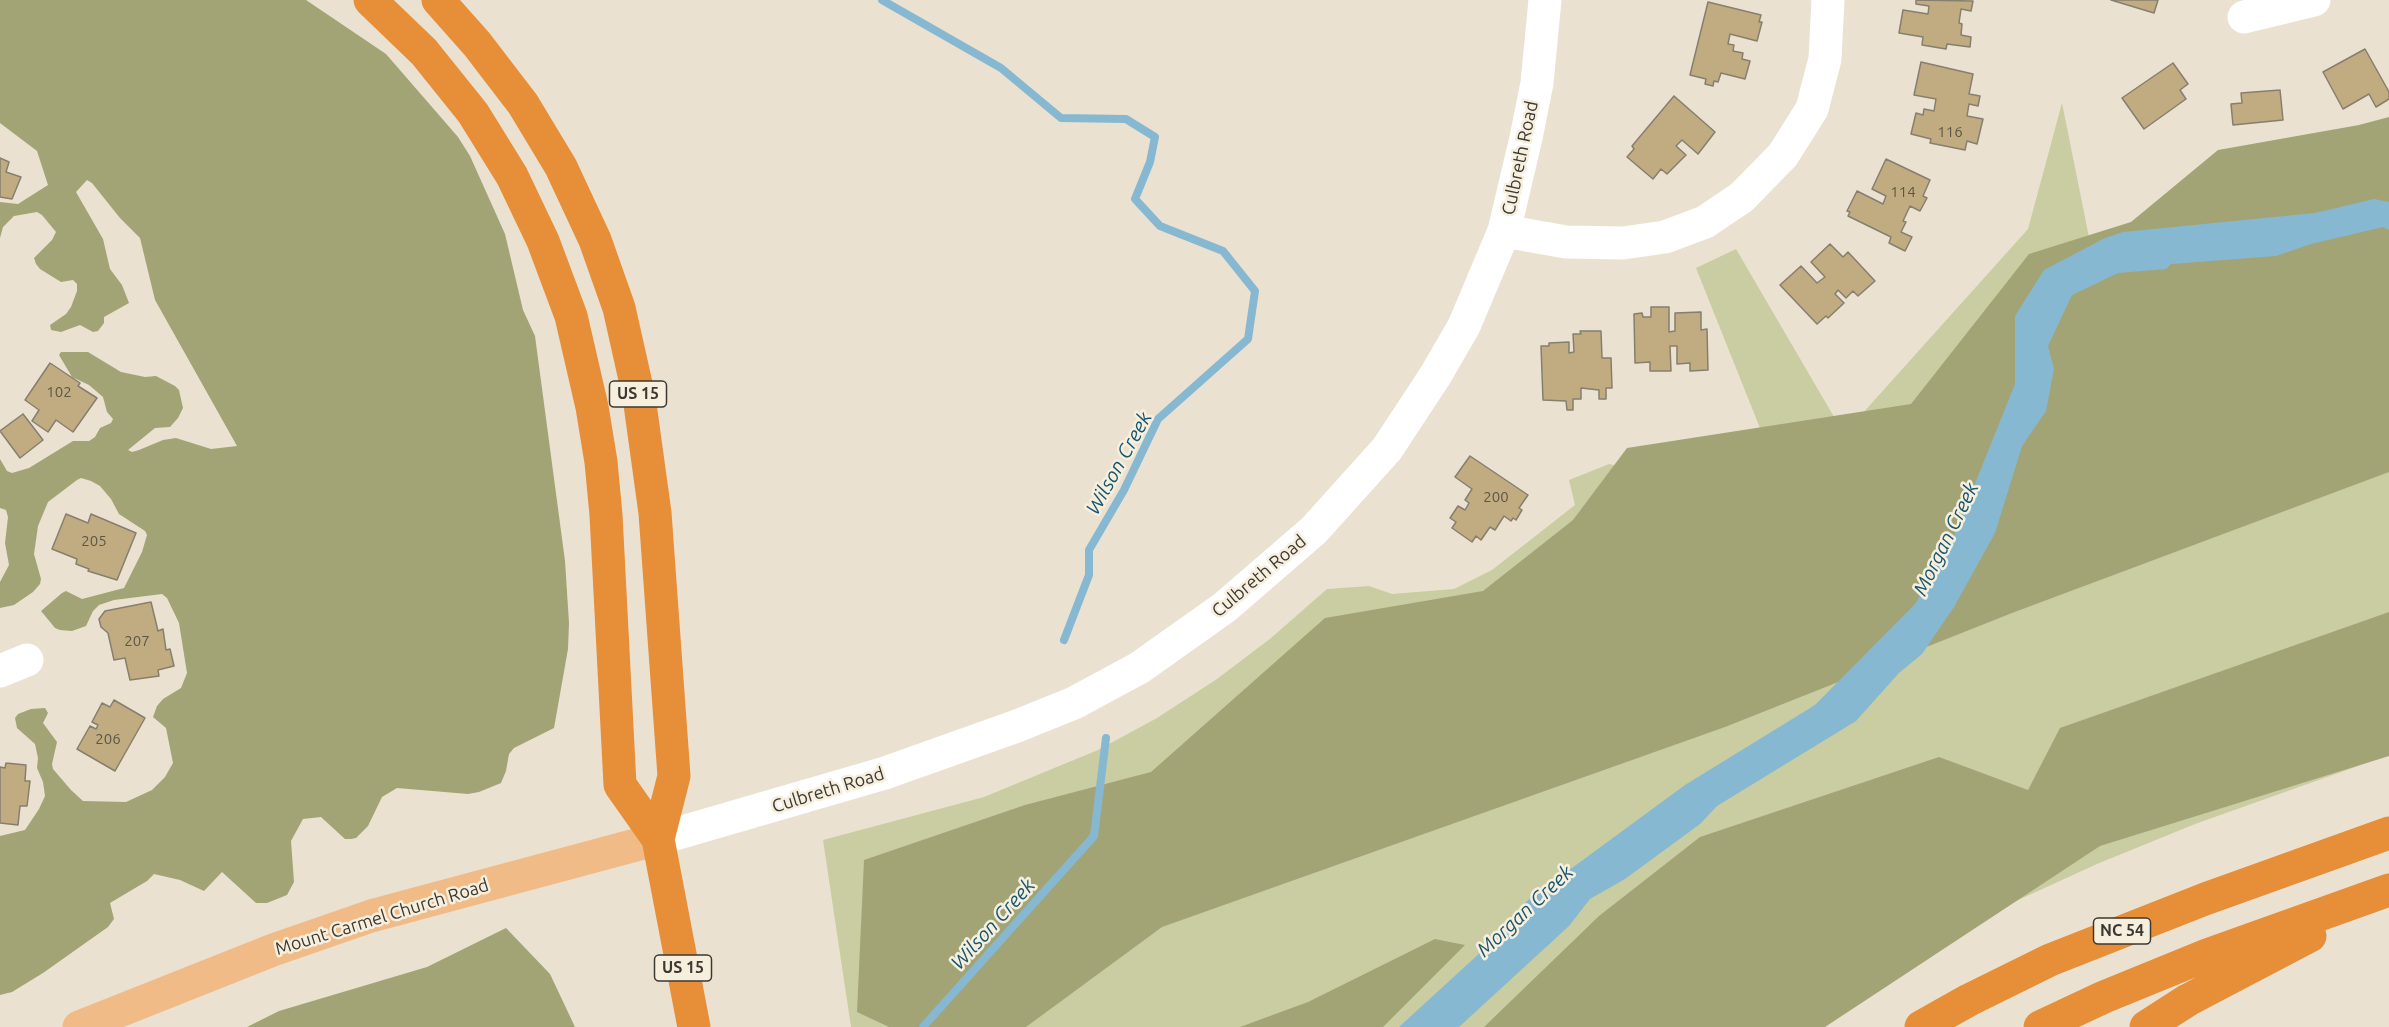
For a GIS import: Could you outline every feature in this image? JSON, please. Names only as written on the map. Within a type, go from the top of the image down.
[{"type":"highway","name":"US 15","points":[[370,0],[424,52],[473,113],[512,176],[543,241],[570,316],[592,406],[601,462],[606,515],[620,785],[658,839],[694,1027]]},
{"type":"highway","name":"US 15","points":[[438,0],[477,44],[523,104],[561,167],[595,240],[619,308],[639,397],[655,513],[674,776],[658,839]]},
{"type":"highway","name":"NC 54","points":[[1922,1027],[1969,1000],[2050,960],[2205,899],[2389,833]]},
{"type":"highway","points":[[2040,1027],[2104,997],[2207,955],[2389,890]]},
{"type":"highway","points":[[2146,1027],[2188,1000],[2389,895]]},
{"type":"main road","name":"Mount Carmel Church Road","points":[[79,1027],[273,950],[371,916],[658,839]]},
{"type":"street","name":"Culbreth Road","points":[[658,839],[885,773],[1051,713],[1107,686],[1165,650],[1225,607],[1314,530],[1387,449],[1436,376],[1464,326],[1504,231],[1537,83],[1545,0]]},
{"type":"street","points":[[1504,231],[1566,242],[1623,243],[1665,237],[1705,222],[1742,197],[1783,155],[1812,109],[1825,59],[1828,0]]},
{"type":"street","points":[[2244,16],[2314,0]]},
{"type":"green space","points":[[0,0],[306,0],[386,54],[458,137],[470,156],[505,234],[523,310],[535,336],[565,561],[569,623],[568,649],[554,728],[514,748],[509,754],[501,783],[468,794],[397,788],[382,797],[368,826],[356,838],[351,839],[345,839],[321,817],[303,819],[291,841],[294,882],[287,895],[267,903],[256,903],[222,872],[204,891],[180,880],[154,874],[147,881],[110,903],[114,919],[108,927],[43,973],[12,992],[0,995],[0,836],[25,830],[45,796],[43,782],[37,768],[38,758],[35,744],[17,728],[15,718],[18,714],[31,709],[45,708],[48,713],[43,723],[57,742],[53,769],[71,790],[83,801],[126,802],[152,790],[165,777],[173,763],[166,728],[153,717],[157,706],[163,699],[181,688],[187,673],[179,623],[167,598],[162,594],[114,600],[99,605],[93,611],[86,626],[72,631],[55,628],[41,611],[66,591],[82,599],[124,588],[142,552],[147,535],[145,531],[119,514],[111,499],[100,486],[91,481],[81,478],[48,502],[38,526],[34,554],[41,579],[40,584],[33,592],[14,605],[0,608],[0,582],[9,565],[5,543],[8,517],[6,510],[0,508],[0,459],[7,471],[12,473],[29,468],[73,441],[89,441],[95,437],[100,428],[111,423],[113,419],[107,412],[103,397],[89,385],[72,377],[59,355],[61,352],[88,352],[121,372],[145,377],[156,376],[179,390],[183,408],[178,418],[170,427],[155,428],[128,450],[132,452],[163,440],[176,438],[211,449],[237,446],[155,300],[140,238],[120,218],[92,183],[87,180],[76,192],[103,239],[110,269],[122,285],[129,303],[104,317],[104,323],[98,331],[93,332],[80,325],[61,332],[51,330],[50,325],[66,314],[71,307],[77,284],[73,280],[61,282],[36,264],[34,258],[52,240],[56,232],[42,215],[37,212],[14,216],[3,227],[0,238],[0,202],[18,204],[48,185],[37,151],[0,123]]},
{"type":"green space","points":[[2062,103],[2094,262],[2389,174],[2389,755],[2195,824],[2097,864],[2003,907],[1775,1027],[851,1027],[823,840],[984,797],[1098,750],[1157,718],[1217,679],[1271,638],[1327,589],[1369,586],[1392,594],[1454,589],[1492,570],[1575,505],[1569,480],[1609,464],[1790,503],[1696,268],[1736,249],[1844,434],[2028,229]]},
{"type":"green space","points":[[2389,117],[2389,472],[2012,613],[1725,727],[1162,927],[1026,1027],[889,1027],[857,1012],[864,860],[1025,805],[1151,772],[1325,618],[1483,591],[1573,520],[1627,448],[1911,404],[2029,254],[2131,222],[2218,150],[2359,125]]},
{"type":"green space","points":[[2389,612],[2389,756],[2100,846],[1825,1027],[1484,1027],[1599,916],[1700,837],[1939,757],[2028,790],[2060,728]]},
{"type":"green space","points":[[506,928],[550,974],[575,1027],[247,1027],[279,1011],[427,967]]},
{"type":"green space","points":[[1435,939],[1465,945],[1383,1027],[1240,1027],[1308,1002]]},
{"type":"water","name":"Morgan Creek","points":[[2374,199],[2389,202],[2389,230],[2383,227],[2311,244],[2276,256],[2171,264],[2166,269],[2118,273],[2072,295],[2048,346],[2054,369],[2046,411],[2022,446],[1995,533],[1954,607],[1922,654],[1899,673],[1856,721],[1717,806],[1700,824],[1625,879],[1590,899],[1569,926],[1459,1027],[1399,1027],[1482,951],[1527,901],[1685,785],[1815,705],[1915,604],[1950,546],[2015,384],[2015,316],[2044,270],[2105,238],[2123,232],[2315,213]]},
{"type":"pier","points":[[749,1019],[751,1027],[637,1027],[636,1023]]},
{"type":"building","points":[[1916,0],[1973,1],[1971,11],[1961,9],[1959,23],[1962,24],[1961,35],[1971,37],[1970,47],[1947,44],[1946,49],[1922,45],[1923,37],[1899,33],[1903,10],[1928,14],[1929,6],[1916,4]]},
{"type":"building","points":[[2111,0],[2158,0],[2154,13]]},
{"type":"building","points":[[1708,2],[1761,15],[1759,22],[1762,22],[1757,41],[1730,34],[1728,44],[1734,45],[1733,51],[1743,53],[1742,59],[1750,61],[1745,79],[1721,73],[1718,82],[1714,81],[1713,86],[1705,84],[1706,79],[1690,75]]},
{"type":"building","points":[[2365,49],[2389,92],[2389,99],[2376,107],[2369,94],[2343,109],[2323,72]]},
{"type":"building","points":[[1921,62],[1973,74],[1969,94],[1980,96],[1978,106],[1969,104],[1967,116],[1983,119],[1977,144],[1967,141],[1965,150],[1930,143],[1931,139],[1911,134],[1916,113],[1923,115],[1924,109],[1934,111],[1936,99],[1914,95]]},
{"type":"building","points":[[2173,63],[2188,84],[2180,90],[2186,99],[2144,129],[2122,98]]},
{"type":"building","points":[[2280,90],[2283,120],[2233,125],[2231,104],[2242,103],[2241,93]]},
{"type":"building","points":[[1674,96],[1715,132],[1698,154],[1682,140],[1676,146],[1686,155],[1667,174],[1661,169],[1653,179],[1627,157],[1634,149],[1632,146]]},
{"type":"building","points":[[0,158],[9,162],[6,172],[21,177],[12,199],[0,197]]},
{"type":"building","points":[[1886,159],[1930,180],[1923,196],[1927,198],[1920,211],[1910,206],[1903,221],[1906,222],[1901,232],[1912,237],[1905,251],[1889,243],[1891,237],[1848,216],[1850,212],[1847,211],[1857,191],[1883,204],[1886,196],[1872,189]]},
{"type":"building","points":[[1830,244],[1843,257],[1848,252],[1875,281],[1858,296],[1853,291],[1846,298],[1838,290],[1835,294],[1844,303],[1828,318],[1826,316],[1817,324],[1780,285],[1801,266],[1817,283],[1825,277],[1811,262]]},
{"type":"building","points":[[1651,307],[1669,307],[1669,332],[1675,331],[1675,313],[1701,312],[1701,330],[1707,329],[1708,370],[1690,371],[1690,363],[1677,364],[1677,346],[1670,346],[1671,371],[1650,371],[1650,362],[1635,363],[1634,314],[1642,313],[1643,317],[1651,317]]},
{"type":"building","points":[[1580,331],[1601,331],[1602,358],[1611,358],[1612,388],[1606,388],[1606,399],[1599,399],[1599,390],[1581,388],[1581,399],[1573,399],[1573,410],[1567,410],[1566,401],[1543,400],[1541,346],[1549,346],[1549,343],[1569,342],[1569,353],[1574,352],[1573,334],[1581,334]]},
{"type":"building","points":[[50,363],[80,383],[78,386],[97,398],[73,432],[56,420],[48,432],[32,421],[39,410],[25,400]]},
{"type":"building","points":[[23,414],[43,440],[20,458],[0,431]]},
{"type":"building","points":[[1470,456],[1528,495],[1519,508],[1522,510],[1516,520],[1513,518],[1511,521],[1504,516],[1495,530],[1490,527],[1481,540],[1476,536],[1472,542],[1452,528],[1456,522],[1450,518],[1458,506],[1465,510],[1469,503],[1465,500],[1472,489],[1455,477]]},
{"type":"building","points":[[66,514],[88,523],[91,514],[136,533],[117,580],[88,571],[89,569],[76,564],[77,559],[52,549]]},
{"type":"building","points":[[151,602],[158,631],[163,629],[166,650],[170,649],[174,666],[158,670],[159,676],[130,680],[125,658],[114,660],[108,633],[101,627],[99,619],[105,611]]},
{"type":"building","points":[[114,700],[145,718],[115,771],[77,749],[90,726],[96,729],[98,725],[92,722],[102,703],[110,707]]},
{"type":"building","points":[[6,763],[26,765],[25,781],[30,781],[27,806],[20,806],[18,825],[0,823],[0,767],[5,768]]},
{"type":"waterway","name":"Wilson Creek","points":[[882,0],[1001,68],[1061,118],[1126,119],[1155,137],[1150,162],[1135,199],[1160,226],[1223,251],[1255,291],[1248,339],[1158,419],[1124,490],[1089,550],[1089,575],[1064,640]]},
{"type":"waterway","name":"Wilson Creek","points":[[923,1027],[1094,836],[1106,738]]}]
